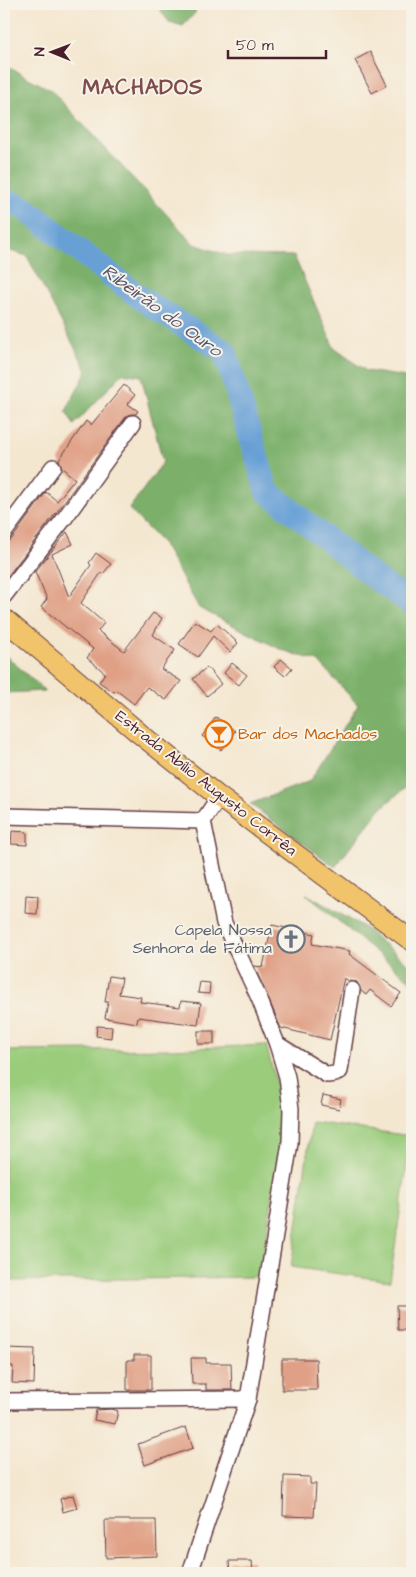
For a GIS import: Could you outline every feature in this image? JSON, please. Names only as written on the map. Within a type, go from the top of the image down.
[{"type":"main road","name":"Estrada Abílio Augusto Corrêa","points":[[4,619],[139,733],[219,797],[412,941]]},
{"type":"street","points":[[4,596],[64,519],[133,423]]},
{"type":"street","points":[[4,533],[53,467]]},
{"type":"street","points":[[190,1573],[248,1399],[290,1143],[291,1109],[287,1077],[278,1044],[224,923],[203,821],[219,797]]},
{"type":"street","points":[[4,816],[203,821]]},
{"type":"street","points":[[278,1044],[327,1075],[340,1071],[352,990]]},
{"type":"street","points":[[4,1401],[248,1399]]},
{"type":"green space","points":[[156,4],[197,4],[195,13],[183,26],[169,22]]},
{"type":"green space","points":[[4,65],[51,90],[194,244],[227,255],[294,256],[334,348],[366,371],[412,378],[412,782],[380,809],[335,867],[250,804],[310,781],[358,705],[318,661],[282,650],[199,608],[163,544],[129,509],[163,462],[141,376],[123,373],[74,425],[66,411],[87,371],[27,256],[4,249]]},
{"type":"green space","points":[[4,654],[45,691],[4,693]]},
{"type":"green space","points":[[306,894],[365,928],[412,967],[412,982]]},
{"type":"green space","points":[[266,1045],[282,1104],[278,1159],[261,1273],[251,1277],[4,1281],[4,1051],[172,1049]]},
{"type":"green space","points":[[312,1122],[411,1136],[390,1281],[291,1267]]},
{"type":"building","points":[[370,52],[387,85],[372,93],[355,60]]},
{"type":"building","points":[[124,385],[135,395],[128,404],[138,411],[136,414],[130,414],[125,418],[4,581],[4,543],[12,539],[46,492],[57,501],[75,479],[62,468],[59,460],[86,421],[91,425]]},
{"type":"building","points":[[67,532],[73,544],[52,554],[69,597],[91,565],[89,563],[96,553],[111,564],[103,574],[101,573],[81,603],[104,623],[98,631],[124,651],[153,613],[162,618],[153,635],[175,650],[161,669],[181,681],[166,700],[147,687],[134,704],[116,690],[114,692],[99,682],[105,673],[87,658],[93,649],[41,607],[47,599],[35,572]]},
{"type":"building","points":[[195,621],[211,631],[217,624],[238,643],[230,652],[213,636],[198,657],[179,644]]},
{"type":"building","points":[[281,659],[292,668],[285,676],[274,667]]},
{"type":"building","points":[[232,663],[247,675],[239,685],[224,673]]},
{"type":"building","points":[[207,667],[221,684],[207,696],[193,679]]},
{"type":"building","name":"Bar dos Machados","points":[[216,717],[235,731],[221,750],[202,736]]},
{"type":"building","points":[[12,831],[27,832],[27,845],[11,844]]},
{"type":"building","points":[[26,895],[38,896],[37,914],[25,913]]},
{"type":"building","points":[[272,925],[314,934],[312,944],[350,951],[349,954],[401,993],[391,1006],[370,990],[366,995],[361,991],[357,982],[344,978],[330,1040],[281,1028],[254,966],[263,967]]},
{"type":"building","points":[[109,976],[122,978],[119,994],[141,997],[140,1002],[180,1007],[181,1001],[201,1003],[198,1025],[138,1017],[137,1023],[105,1018],[108,1002],[105,1002]]},
{"type":"building","points":[[200,982],[210,983],[209,994],[198,993]]},
{"type":"building","points":[[97,1026],[112,1027],[111,1038],[96,1036]]},
{"type":"building","points":[[198,1031],[214,1031],[214,1044],[198,1044]]},
{"type":"building","points":[[323,1095],[341,1099],[339,1109],[321,1105]]},
{"type":"building","points":[[397,1306],[412,1306],[412,1330],[398,1330]]},
{"type":"building","points":[[5,1348],[35,1349],[34,1384],[12,1383],[13,1366],[5,1366]]},
{"type":"building","points":[[134,1355],[151,1355],[151,1390],[127,1390],[127,1360],[134,1360]]},
{"type":"building","points":[[191,1358],[206,1358],[206,1363],[231,1363],[232,1390],[206,1390],[206,1384],[192,1384]]},
{"type":"building","points":[[282,1359],[316,1359],[317,1390],[282,1390]]},
{"type":"building","points":[[112,1409],[118,1411],[115,1424],[94,1420],[96,1410]]},
{"type":"building","points":[[186,1427],[193,1448],[145,1465],[138,1444]]},
{"type":"building","points":[[284,1476],[310,1477],[310,1484],[316,1484],[314,1517],[283,1516]]},
{"type":"building","points":[[73,1495],[77,1508],[63,1512],[60,1499]]},
{"type":"building","points":[[105,1520],[156,1520],[157,1556],[106,1558]]},
{"type":"building","points":[[229,1561],[252,1561],[253,1573],[230,1573]]},
{"type":"waterway","name":"Ribeirão do Ouro","points":[[4,200],[23,207],[143,300],[225,352],[267,491],[374,577],[412,604]]},
{"type":"place","name":"Bar dos Machados","points":[[219,734]]},
{"type":"place","name":"Capela Nossa Senhora de Fátima","points":[[291,939]]},
{"type":"district","name":"MACHADOS","points":[[143,87]]}]
